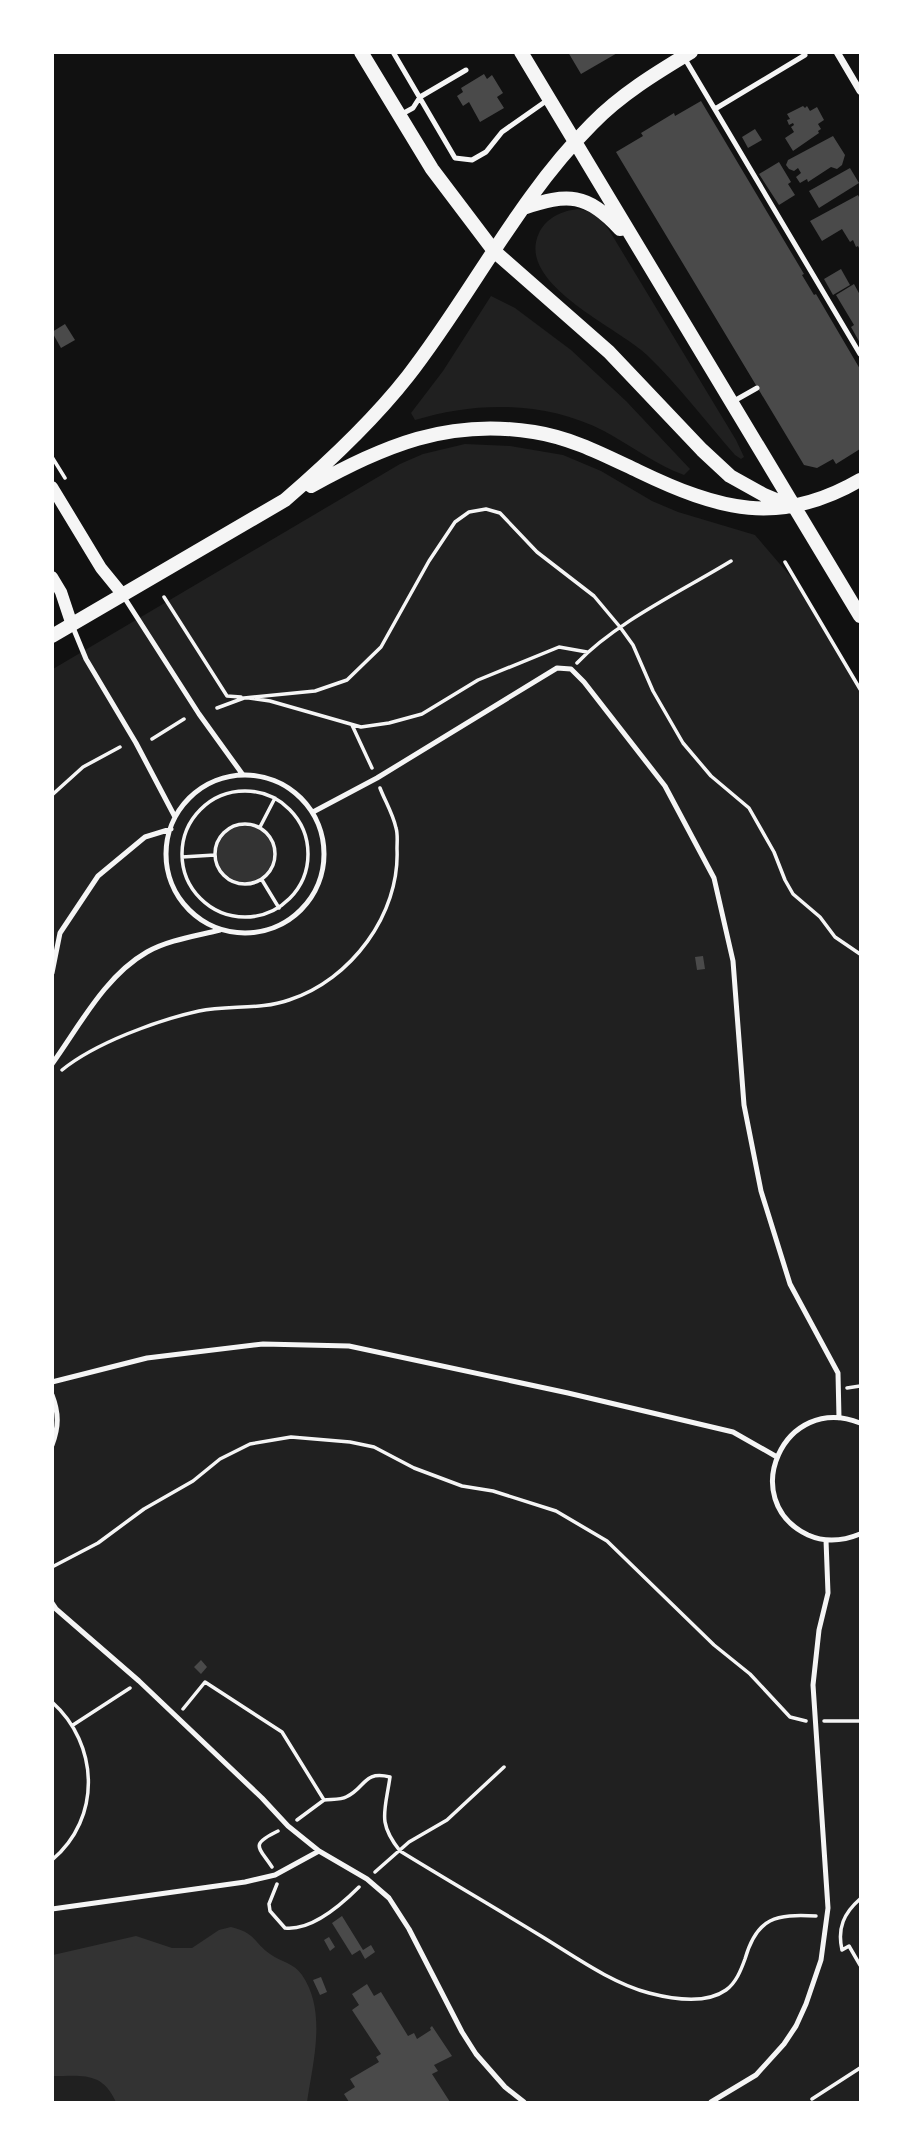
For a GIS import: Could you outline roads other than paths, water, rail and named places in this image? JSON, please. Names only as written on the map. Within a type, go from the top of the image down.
[{"type":"main road","points":[[361,52],[450,195],[494,251],[601,345],[730,476],[795,508]]},
{"type":"main road","points":[[522,53],[860,616]]},
{"type":"main road","points":[[285,500],[352,440],[390,398],[418,362],[523,208],[575,142],[610,107],[685,54]]},
{"type":"main road","points":[[523,208],[555,198],[583,199],[609,216],[642,253]]},
{"type":"main road","points":[[52,636],[285,500],[366,458],[437,432],[492,428],[563,438],[680,490],[725,504],[760,509],[795,508],[823,499],[860,481]]},
{"type":"street","points":[[837,52],[860,91]]},
{"type":"street","points":[[52,487],[101,568],[123,595]]},
{"type":"street","points":[[52,577],[61,592],[72,625]]},
{"type":"lane","points":[[403,52],[395,55],[455,158],[472,160],[486,152],[502,132],[549,99]]},
{"type":"lane","points":[[685,54],[860,354]]},
{"type":"lane","points":[[715,109],[805,55]]},
{"type":"lane","points":[[399,116],[413,108],[420,97],[466,70]]},
{"type":"lane","points":[[841,336],[847,332]]},
{"type":"lane","points":[[732,403],[757,388]]},
{"type":"lane","points":[[123,595],[243,775]]},
{"type":"lane","points":[[72,625],[86,659],[136,743],[175,817]]},
{"type":"lane","points":[[313,812],[377,778],[551,671],[562,667],[571,669],[607,709],[665,786],[714,878],[733,961],[744,1105],[761,1191],[790,1284],[838,1373],[839,1418]]},
{"type":"lane","points":[[52,1064],[118,973],[148,951],[180,939],[221,930],[248,933],[275,928],[299,913],[308,903],[316,891],[324,865],[323,837],[313,812],[304,801],[283,784],[270,778],[229,776],[192,795],[175,817],[166,857],[172,884],[178,897],[196,917],[221,930]]},
{"type":"lane","points":[[52,973],[60,933],[98,876],[145,837],[171,830]]},
{"type":"lane","points":[[52,1382],[147,1358],[262,1344],[349,1346],[733,1432],[777,1457]]},
{"type":"lane","points":[[52,1395],[58,1422],[52,1444]]},
{"type":"lane","points":[[860,1423],[827,1418],[806,1424],[788,1438],[774,1468],[774,1490],[781,1510],[796,1527],[815,1538],[826,1540],[848,1539],[860,1534]]},
{"type":"lane","points":[[711,2102],[756,2075],[784,2044],[796,2026],[821,1960],[827,1917],[827,1878],[814,1721],[814,1660],[828,1593],[826,1540]]},
{"type":"lane","points":[[52,1603],[177,1716],[288,1826],[319,1851],[367,1879],[389,1898],[409,1929],[457,2023],[476,2054],[505,2087],[524,2102]]},
{"type":"lane","points":[[52,1909],[245,1882],[275,1875],[319,1851]]}]
